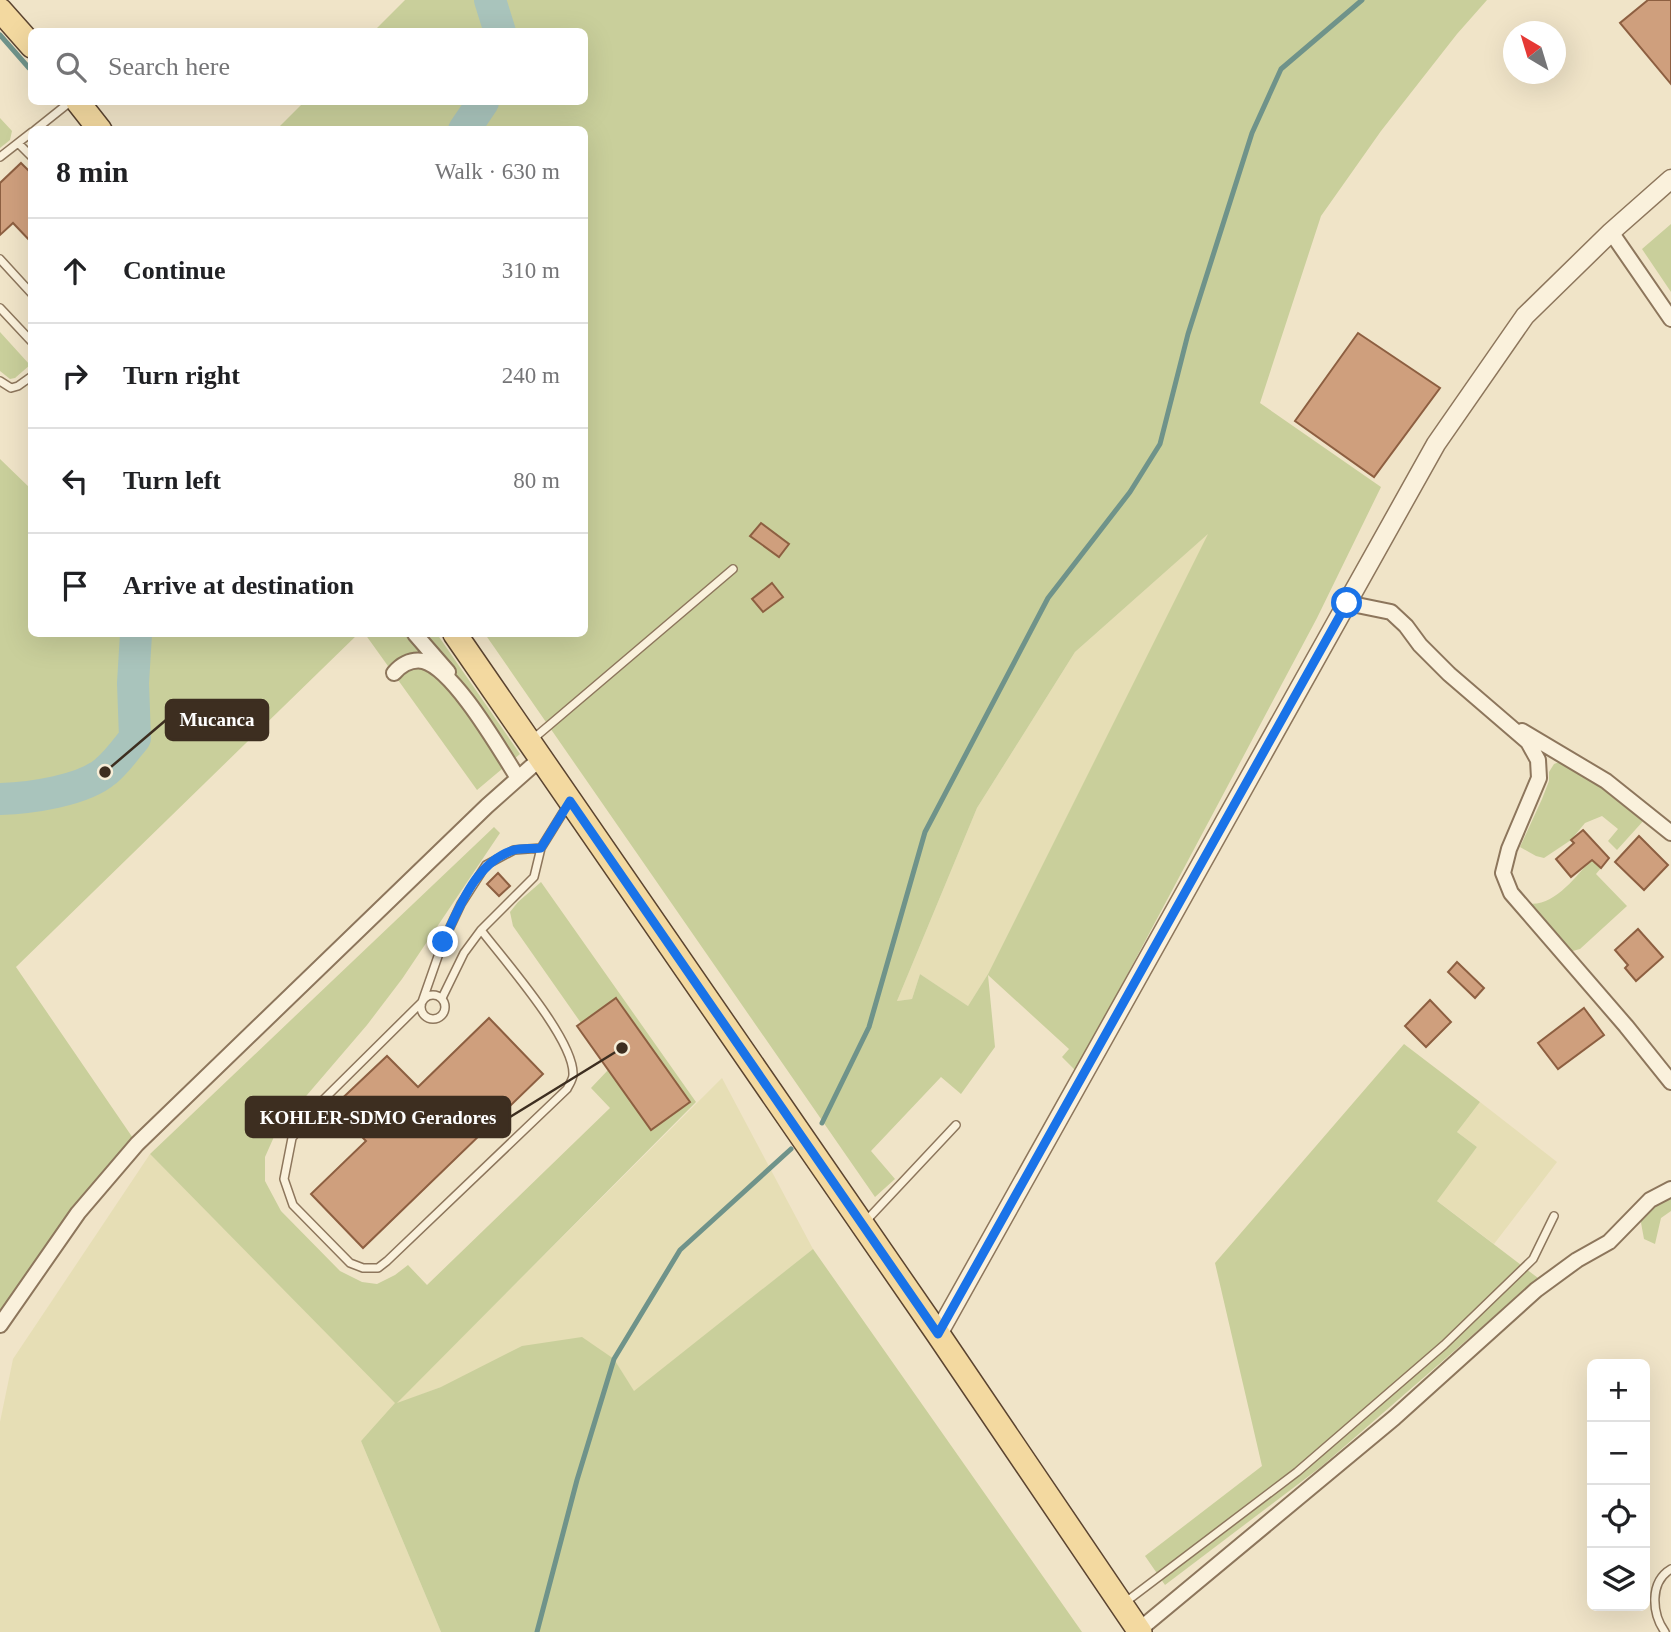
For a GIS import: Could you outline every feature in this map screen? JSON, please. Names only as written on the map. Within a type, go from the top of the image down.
[{"type":"main road","points":[[0,10],[28,42]]},
{"type":"main road","points":[[80,105],[97,126]]},
{"type":"main road","points":[[456,637],[863,1224],[1139,1631]]},
{"type":"street","points":[[938,1334],[1436,444],[1525,316],[1611,232],[1671,179]]},
{"type":"street","points":[[1611,232],[1671,319]]},
{"type":"street","points":[[1347,603],[1391,612],[1449,674],[1528,742],[1538,760],[1539,778],[1509,849],[1503,873],[1506,882],[1511,893],[1671,1082]]},
{"type":"street","points":[[418,637],[446,667],[518,778]]},
{"type":"street","points":[[394,673],[403,663],[422,661],[441,671],[459,690]]},
{"type":"street","points":[[1508,723],[1606,781],[1671,833]]},
{"type":"street","points":[[0,1325],[78,1213],[137,1144],[518,778],[535,750]]},
{"type":"street","points":[[1139,1631],[1394,1418],[1536,1290],[1577,1260],[1609,1242],[1650,1200],[1671,1189]]},
{"type":"lane","points":[[40,126],[66,105]]},
{"type":"lane","points":[[46,121],[50,126]]},
{"type":"lane","points":[[0,157],[28,135]]},
{"type":"lane","points":[[18,144],[28,153]]},
{"type":"lane","points":[[0,259],[28,289]]},
{"type":"lane","points":[[0,308],[28,338]]},
{"type":"lane","points":[[0,381],[12,388],[28,379]]},
{"type":"lane","points":[[535,750],[733,569]]},
{"type":"lane","points":[[541,848],[514,850],[486,865],[461,904],[443,942],[422,1002],[423,1014],[434,1019],[444,1013],[442,998],[464,953],[481,930],[534,877],[541,848],[570,801]]},
{"type":"lane","points":[[442,998],[431,995],[422,1002],[320,1103],[292,1138],[284,1179],[293,1205],[350,1263],[363,1268],[378,1268],[387,1261],[567,1089],[573,1075],[560,1034],[481,930]]},
{"type":"lane","points":[[863,1224],[956,1125]]},
{"type":"lane","points":[[1122,1605],[1297,1472],[1444,1345],[1533,1259],[1554,1216]]},
{"type":"lane","points":[[1665,1632],[1653,1598],[1664,1573],[1671,1569]]},
{"type":"shaded area","points":[[1210,532],[988,974],[968,1006],[920,974],[912,999],[897,1001],[977,808],[1075,652]]},
{"type":"shaded area","points":[[722,1078],[813,1249],[634,1392],[614,1359],[441,1387],[396,1404],[361,1441],[441,1632],[0,1632],[0,1422],[13,1359],[150,1154],[396,1403]]},
{"type":"shaded area","points":[[1480,1102],[1557,1162],[1494,1244],[1436,1200],[1477,1147],[1457,1132]]},
{"type":"green space","points":[[405,0],[1487,0],[1381,131],[1321,216],[1260,403],[1381,487],[1317,618],[1076,1071],[1062,1057],[1069,1049],[988,975],[995,1047],[961,1094],[941,1077],[871,1151],[895,1179],[875,1197],[487,637],[588,637],[588,126],[280,126],[301,105],[588,105],[588,28],[377,28]],"holes":[[[1208,534],[988,974],[968,1006],[920,974],[912,999],[897,1001],[977,808],[1075,652]]]},
{"type":"green space","points":[[0,118],[12,131],[10,140],[0,148]]},
{"type":"green space","points":[[1671,224],[1671,292],[1642,249]]},
{"type":"green space","points":[[0,332],[28,363],[28,367],[10,379],[0,371]]},
{"type":"green space","points":[[0,459],[28,486],[28,637],[355,637],[16,967],[137,1144],[0,1325]]},
{"type":"green space","points":[[367,637],[439,637],[520,754],[477,790]]},
{"type":"green space","points":[[1562,761],[1608,788],[1645,819],[1617,850],[1608,841],[1618,829],[1602,816],[1585,823],[1571,840],[1544,858],[1520,847],[1549,781],[1549,772],[1554,764]]},
{"type":"green space","points":[[494,827],[500,833],[402,979],[367,1025],[277,1130],[265,1157],[265,1181],[281,1211],[340,1271],[362,1282],[377,1284],[408,1265],[427,1285],[610,1108],[591,1088],[608,1070],[651,1130],[690,1102],[617,998],[581,1023],[513,926],[510,912],[541,882],[696,1102],[397,1403],[441,1387],[522,1346],[582,1337],[614,1359],[634,1391],[813,1249],[1082,1632],[441,1632],[361,1441],[395,1403],[150,1154]]},
{"type":"green space","points":[[1591,860],[1601,868],[1596,874],[1627,906],[1580,949],[1569,952],[1526,903],[1536,904],[1554,896]]},
{"type":"green space","points":[[1404,1044],[1480,1102],[1457,1132],[1477,1147],[1437,1201],[1538,1278],[1322,1466],[1165,1585],[1145,1556],[1262,1466],[1215,1263]]},
{"type":"green space","points":[[1671,1189],[1671,1211],[1661,1218],[1655,1244],[1644,1239],[1639,1212]]},
{"type":"building","points":[[1648,0],[1671,0],[1671,84],[1620,23]]},
{"type":"building","points":[[21,163],[28,170],[28,239],[13,223],[0,235],[0,183]]},
{"type":"building","points":[[1358,333],[1440,388],[1374,477],[1295,421]]},
{"type":"building","points":[[761,523],[789,544],[779,557],[750,536]]},
{"type":"building","points":[[772,583],[783,597],[763,612],[752,599]]},
{"type":"building","points":[[1583,830],[1609,858],[1601,868],[1592,860],[1571,877],[1556,859],[1574,843],[1571,840]]},
{"type":"building","points":[[1639,836],[1668,865],[1644,890],[1615,862]]},
{"type":"building","points":[[498,873],[510,886],[499,896],[487,884]]},
{"type":"building","points":[[1638,929],[1663,957],[1636,981],[1625,968],[1628,965],[1615,950]]},
{"type":"building","points":[[1457,962],[1484,988],[1475,998],[1448,972]]},
{"type":"building","points":[[616,998],[690,1102],[651,1130],[577,1026]]},
{"type":"building","points":[[1430,1000],[1451,1022],[1426,1047],[1405,1026]]},
{"type":"building","points":[[1584,1008],[1604,1035],[1558,1069],[1538,1043]]},
{"type":"building","points":[[489,1018],[543,1074],[363,1248],[311,1194],[366,1141],[333,1107],[387,1056],[418,1087]]},
{"type":"waterway","points":[[490,0],[499,28]]},
{"type":"waterway","points":[[822,1123],[869,1027],[925,832],[1048,598],[1130,492],[1160,444],[1188,334],[1252,133],[1281,69],[1362,0]]},
{"type":"waterway","points":[[0,35],[28,67]]},
{"type":"waterway","points":[[467,126],[481,105]]},
{"type":"waterway","points":[[0,799],[41,795],[84,784],[114,764],[135,738],[133,683],[136,637]]},
{"type":"waterway","points":[[537,1632],[577,1480],[614,1359],[680,1250],[791,1149]]},
{"type":"place","name":"Mucanca","points":[[105,772]]},
{"type":"place","name":"KOHLER-SDMO Geradores","points":[[622,1048]]},
{"type":"route","points":[[443,942],[461,904],[486,865],[514,850],[541,848],[570,801],[938,1334],[1347,603]]}]
